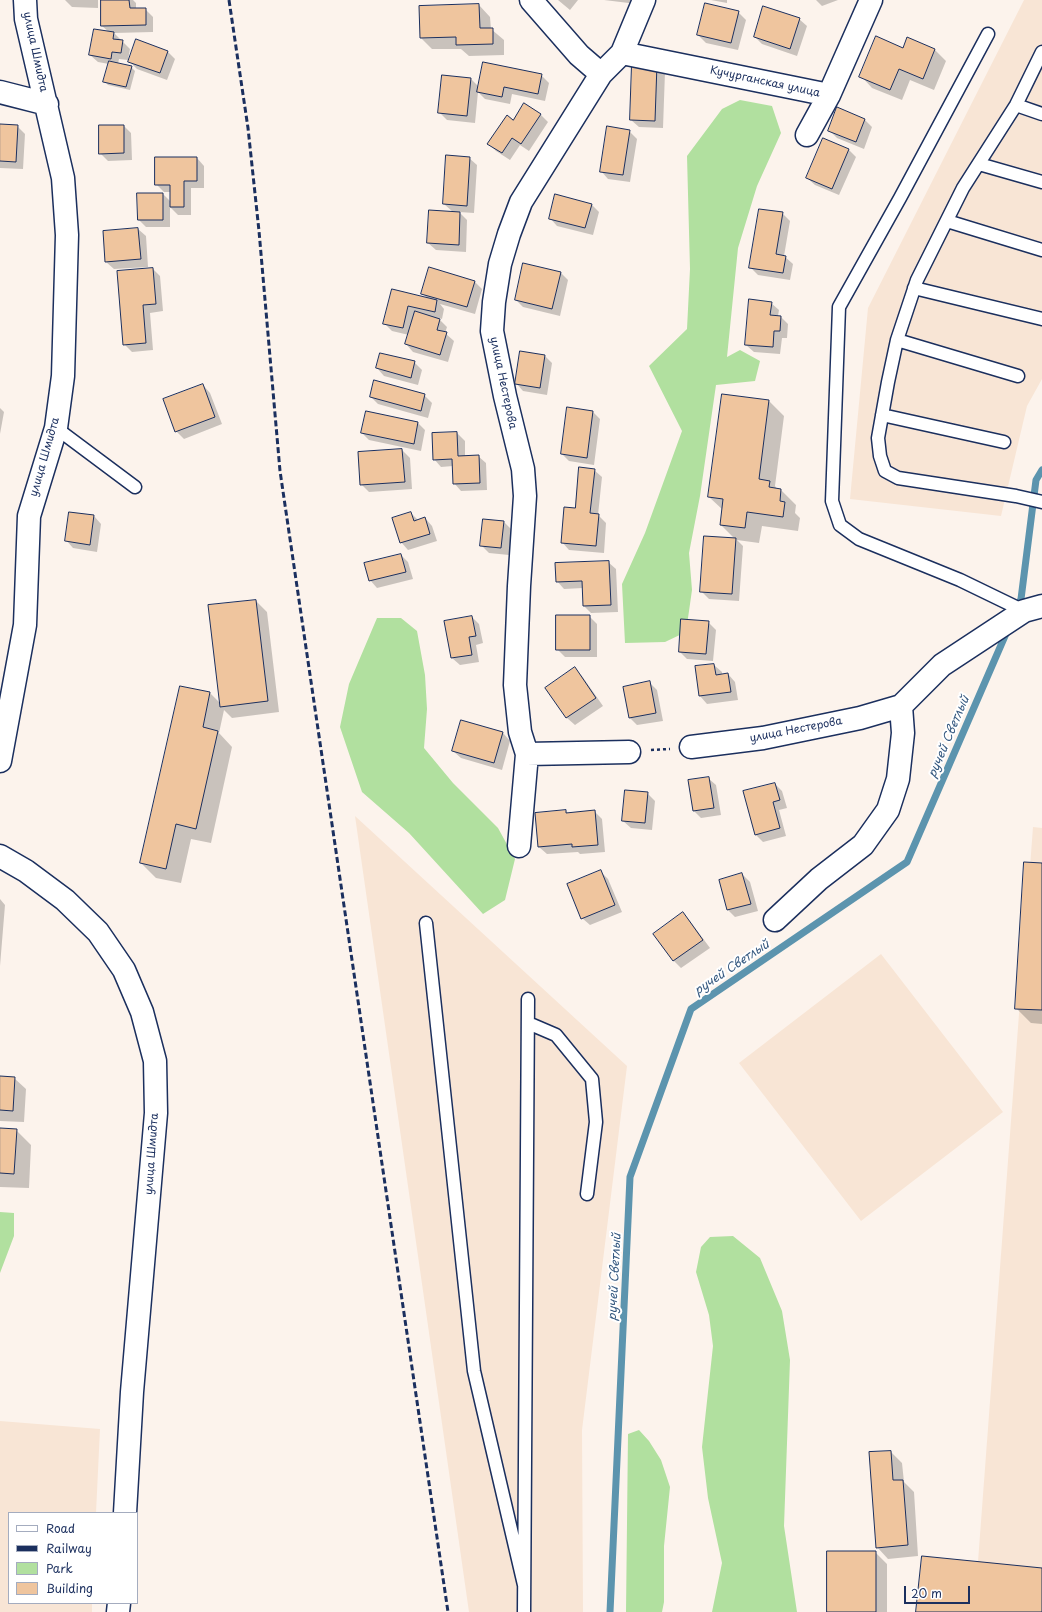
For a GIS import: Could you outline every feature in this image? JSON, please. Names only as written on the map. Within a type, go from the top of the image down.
[{"type":"street","name":"улица Шмидта","points":[[0,762],[25,625],[28,516],[56,428],[63,376],[67,235],[63,178],[26,19],[25,0]]},
{"type":"street","points":[[531,0],[578,54],[601,74]]},
{"type":"street","name":"улица Нестерова","points":[[519,846],[526,754],[520,732],[515,685],[519,586],[525,496],[523,468],[505,396],[492,331],[494,302],[500,264],[508,234],[521,202],[601,74],[622,53],[644,0]]},
{"type":"street","name":"Кучурганская улица","points":[[622,53],[829,96],[871,0]]},
{"type":"street","name":"улица Шмидта","points":[[0,92],[47,104]]},
{"type":"street","points":[[807,135],[829,96]]},
{"type":"street","points":[[775,920],[819,879],[863,845],[888,810],[898,779],[903,733],[901,706],[942,665],[996,628],[1028,609]]},
{"type":"street","name":"улица Нестерова","points":[[690,747],[763,738],[860,718],[901,706]]},
{"type":"street","points":[[526,754],[629,752]]},
{"type":"street","name":"улица Шмидта","points":[[0,856],[26,871],[65,900],[98,932],[124,970],[142,1012],[155,1061],[156,1114],[132,1392],[125,1512]]},
{"type":"lane","points":[[988,34],[900,198],[838,307],[832,501],[840,525],[859,539],[960,580],[1004,601],[1028,609]]},
{"type":"lane","points":[[1042,52],[1016,105],[963,188],[914,288],[897,340],[878,438],[880,456],[885,471],[898,478],[1016,496],[1042,502]]},
{"type":"lane","points":[[1016,105],[1042,114]]},
{"type":"lane","points":[[979,164],[1042,182]]},
{"type":"lane","points":[[946,221],[1042,250]]},
{"type":"lane","points":[[914,288],[1042,319]]},
{"type":"lane","points":[[897,340],[1018,376]]},
{"type":"lane","points":[[882,415],[1004,442]]},
{"type":"lane","points":[[56,428],[135,487]]},
{"type":"lane","points":[[426,923],[474,1371],[524,1585]]},
{"type":"lane","points":[[524,1612],[528,999]]},
{"type":"lane","points":[[528,1023],[556,1035],[592,1079],[596,1122],[587,1194]]},
{"type":"path","points":[[629,752],[690,747]]},
{"type":"shaded area","points":[[1024,0],[1042,0],[1042,379],[1027,406],[1001,516],[850,499],[868,308]]},
{"type":"shaded area","points":[[355,816],[627,1066],[582,1430],[583,1612],[469,1612]]},
{"type":"shaded area","points":[[1033,827],[1042,828],[1042,1579],[977,1575]]},
{"type":"shaded area","points":[[881,954],[1003,1112],[861,1221],[739,1063]]},
{"type":"shaded area","points":[[0,1421],[100,1429],[96,1512],[8,1512],[8,1604],[92,1604],[92,1612],[0,1612]]},
{"type":"green space","points":[[740,100],[772,106],[781,133],[757,186],[738,248],[727,357],[740,350],[760,361],[755,381],[716,385],[700,496],[689,553],[692,590],[686,632],[665,642],[625,643],[622,584],[645,533],[682,431],[649,366],[687,329],[690,269],[687,156],[722,109]]},
{"type":"green space","points":[[377,618],[401,618],[417,631],[425,675],[427,709],[424,748],[453,783],[498,828],[515,859],[505,900],[483,914],[409,833],[362,792],[340,727],[349,684]]},
{"type":"green space","points":[[0,1212],[14,1213],[14,1236],[0,1273]]},
{"type":"green space","points":[[733,1236],[760,1258],[782,1311],[790,1360],[784,1526],[797,1612],[712,1612],[722,1563],[708,1498],[702,1447],[713,1346],[709,1315],[696,1272],[701,1247],[710,1237]]},
{"type":"green space","points":[[639,1430],[649,1441],[661,1460],[670,1487],[664,1546],[664,1602],[662,1612],[626,1612],[628,1434]]},
{"type":"building","points":[[101,0],[129,0],[130,8],[146,8],[146,25],[101,26]]},
{"type":"building","points":[[705,3],[739,11],[731,43],[697,35]]},
{"type":"building","points":[[479,4],[480,28],[493,28],[493,44],[456,45],[456,37],[420,38],[419,6]]},
{"type":"building","points":[[763,6],[800,18],[790,49],[754,37]]},
{"type":"building","points":[[94,29],[114,32],[113,39],[123,40],[121,53],[112,52],[111,59],[89,55]]},
{"type":"building","points":[[876,36],[903,48],[907,37],[935,49],[923,79],[899,69],[890,90],[859,77]]},
{"type":"building","points":[[136,39],[168,51],[160,73],[128,62]]},
{"type":"building","points":[[109,61],[132,66],[126,87],[103,82]]},
{"type":"building","points":[[483,62],[542,74],[538,94],[504,87],[502,97],[477,92]]},
{"type":"building","points":[[632,63],[657,64],[655,121],[630,120]]},
{"type":"building","points":[[442,75],[471,78],[467,116],[438,113]]},
{"type":"building","points":[[524,103],[541,114],[521,144],[512,138],[502,153],[487,144],[507,115],[513,120]]},
{"type":"building","points":[[837,107],[865,119],[856,142],[828,131]]},
{"type":"building","points":[[0,124],[18,125],[16,162],[0,161]]},
{"type":"building","points":[[99,125],[124,125],[124,153],[99,154]]},
{"type":"building","points":[[607,126],[630,130],[623,175],[600,172]]},
{"type":"building","points":[[823,138],[849,149],[832,189],[806,178]]},
{"type":"building","points":[[446,155],[470,157],[467,206],[443,204]]},
{"type":"building","points":[[155,157],[197,157],[197,181],[184,181],[184,207],[170,207],[170,185],[155,185]]},
{"type":"building","points":[[137,193],[163,193],[163,220],[138,220]]},
{"type":"building","points":[[555,194],[592,204],[585,228],[549,219]]},
{"type":"building","points":[[759,209],[783,212],[776,254],[786,256],[783,273],[749,268]]},
{"type":"building","points":[[429,210],[460,212],[459,245],[427,243]]},
{"type":"building","points":[[138,228],[141,259],[105,262],[103,231]]},
{"type":"building","points":[[523,263],[561,272],[552,309],[515,300]]},
{"type":"building","points":[[429,267],[475,281],[467,307],[421,294]]},
{"type":"building","points":[[153,268],[156,304],[143,305],[146,343],[123,345],[117,271]]},
{"type":"building","points":[[392,289],[437,300],[435,312],[408,306],[403,328],[383,324]]},
{"type":"building","points":[[749,299],[772,302],[770,315],[781,316],[780,331],[774,331],[773,347],[745,345]]},
{"type":"building","points":[[415,311],[440,319],[437,330],[447,332],[440,355],[405,344]]},
{"type":"building","points":[[520,351],[545,355],[540,388],[515,384]]},
{"type":"building","points":[[380,353],[415,361],[411,378],[376,368]]},
{"type":"building","points":[[374,380],[425,394],[421,411],[370,397]]},
{"type":"building","points":[[203,384],[215,417],[175,432],[163,399]]},
{"type":"building","points":[[722,394],[769,400],[759,479],[770,481],[769,487],[781,489],[780,501],[785,502],[783,517],[747,512],[745,528],[720,525],[723,499],[708,497]]},
{"type":"building","points":[[567,407],[593,411],[587,458],[561,454]]},
{"type":"building","points":[[366,411],[418,422],[414,444],[361,433]]},
{"type":"building","points":[[457,432],[458,456],[479,455],[480,483],[453,484],[452,459],[433,460],[432,433]]},
{"type":"building","points":[[402,449],[405,482],[360,485],[358,452]]},
{"type":"building","points":[[579,467],[595,469],[590,513],[599,514],[596,546],[561,543],[564,507],[575,508]]},
{"type":"building","points":[[69,512],[94,515],[90,545],[65,541]]},
{"type":"building","points":[[411,512],[414,521],[425,517],[430,534],[400,543],[392,518]]},
{"type":"building","points":[[483,519],[504,521],[501,548],[480,546]]},
{"type":"building","points":[[704,536],[736,538],[732,594],[700,592]]},
{"type":"building","points":[[401,554],[406,572],[369,581],[364,563]]},
{"type":"building","points":[[609,561],[611,605],[583,606],[582,581],[556,582],[555,563]]},
{"type":"building","points":[[256,600],[268,701],[220,707],[208,605]]},
{"type":"building","points":[[556,615],[590,615],[590,650],[556,650]]},
{"type":"building","points":[[472,616],[476,636],[469,637],[472,655],[451,658],[444,621]]},
{"type":"building","points":[[681,619],[709,621],[706,654],[679,652]]},
{"type":"building","points":[[714,664],[716,675],[728,673],[731,692],[699,696],[695,666]]},
{"type":"building","points":[[575,667],[596,698],[566,718],[545,688]]},
{"type":"building","points":[[650,681],[656,713],[629,718],[623,687]]},
{"type":"building","points":[[180,686],[210,692],[203,727],[218,731],[196,829],[176,824],[166,869],[140,863]]},
{"type":"building","points":[[461,720],[503,732],[494,763],[452,751]]},
{"type":"building","points":[[709,777],[714,808],[693,811],[688,780]]},
{"type":"building","points":[[775,783],[780,800],[773,802],[780,828],[755,835],[743,791]]},
{"type":"building","points":[[625,790],[648,792],[645,823],[622,821]]},
{"type":"building","points":[[566,810],[566,813],[595,810],[598,845],[572,847],[572,844],[538,847],[535,813]]},
{"type":"building","points":[[1024,862],[1042,863],[1042,1010],[1015,1009]]},
{"type":"building","points":[[601,870],[615,905],[581,919],[567,884]]},
{"type":"building","points":[[742,873],[751,904],[727,910],[719,880]]},
{"type":"building","points":[[683,912],[703,940],[673,961],[653,934]]},
{"type":"building","points":[[0,1076],[15,1077],[13,1111],[0,1110]]},
{"type":"building","points":[[0,1128],[17,1129],[14,1174],[0,1173]]},
{"type":"building","points":[[891,1451],[893,1480],[903,1480],[908,1545],[876,1548],[869,1452]]},
{"type":"building","points":[[827,1551],[876,1551],[876,1612],[827,1612]]},
{"type":"building","points":[[922,1556],[1042,1568],[1042,1612],[916,1612]]},
{"type":"waterway","name":"ручей Светлый","points":[[1017,608],[1021,599],[1036,480],[1042,470]]},
{"type":"waterway","name":"ручей Светлый","points":[[610,1612],[630,1177],[691,1009],[907,862],[1008,629]]},
{"type":"railway","points":[[229,0],[248,128],[259,231],[280,471],[448,1612]]}]
